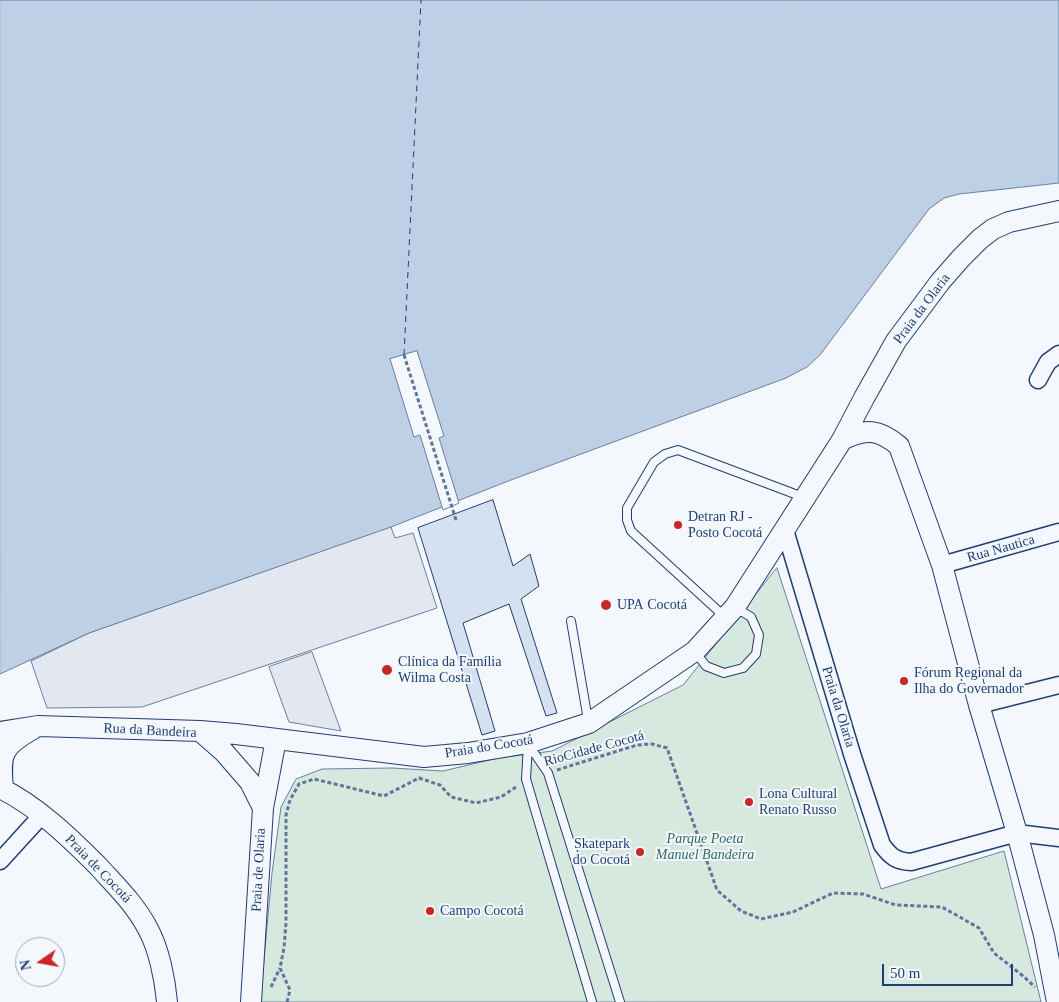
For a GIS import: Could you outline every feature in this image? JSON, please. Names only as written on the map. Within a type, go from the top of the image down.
[{"type":"street","name":"Praia da Olaria","points":[[1017,833],[911,862],[899,861],[890,856],[882,845],[855,763],[785,530],[842,440],[896,341],[920,308],[962,258],[980,239],[993,229],[1009,222],[1059,211]]},
{"type":"street","points":[[1038,380],[1048,362],[1059,354]]},
{"type":"street","points":[[842,440],[856,433],[868,431],[889,437],[898,446],[942,565],[979,705],[1017,833],[1044,935],[1057,1002]]},
{"type":"street","name":"Praia do Cocotá","points":[[200,731],[424,757],[468,753],[528,743],[589,723],[695,651],[730,612],[785,530]]},
{"type":"street","name":"Rua Nautica","points":[[942,565],[1059,532]]},
{"type":"street","points":[[979,705],[1059,685]]},
{"type":"street","points":[[2,789],[0,763],[6,750],[16,738],[38,726]]},
{"type":"street","name":"Rua da Bandeira","points":[[0,732],[38,726],[200,731],[218,746],[244,774],[250,782],[262,808]]},
{"type":"street","name":"Praia de Olaria","points":[[260,998],[262,808],[276,739]]},
{"type":"street","name":"Praia de Cocotá","points":[[2,789],[42,815],[76,844],[128,898],[148,930],[161,966],[167,1002]]},
{"type":"street","points":[[0,862],[42,815]]},
{"type":"street","points":[[1017,833],[1059,838]]},
{"type":"lane","points":[[695,651],[706,666],[724,673],[743,668],[756,654],[759,635],[751,617],[730,612],[632,530],[627,520],[627,508],[654,462],[665,454],[678,450],[805,498]]},
{"type":"lane","points":[[570,622],[589,723]]},
{"type":"lane","points":[[528,743],[548,773],[620,1002]]},
{"type":"lane","points":[[528,743],[526,779],[592,1002]]},
{"type":"path","points":[[404,355],[456,520]]},
{"type":"path","name":"RioCidade Cocotá","points":[[548,773],[637,746],[652,744],[667,748],[716,890],[741,911],[761,919],[794,912],[833,893],[863,894],[896,905],[942,907],[980,928],[994,953],[1035,987],[1036,993]]},
{"type":"path","points":[[260,998],[280,968],[284,948],[286,923],[286,815],[290,800],[299,784],[314,779],[384,796],[419,778],[440,785],[451,796],[476,803],[501,798],[526,779]]},
{"type":"path","points":[[280,968],[290,990],[287,1002]]},
{"type":"green space","name":"Parque Poeta Manuel Bandeira","points":[[777,568],[881,889],[1004,851],[1041,1002],[260,1002],[272,873],[281,807],[296,779],[322,769],[392,768],[443,771],[498,758],[552,751],[683,685]]},
{"type":"shaded area","points":[[391,527],[395,538],[413,533],[437,608],[142,707],[47,708],[31,661],[89,633]]},
{"type":"shaded area","points":[[312,652],[341,731],[289,722],[269,667]]},
{"type":"water","points":[[0,0],[1059,0],[1059,183],[959,194],[944,198],[929,209],[820,355],[807,367],[786,378],[511,480],[391,527],[89,633],[0,674]]},
{"type":"pier","points":[[417,351],[444,436],[439,438],[459,503],[443,510],[420,435],[414,437],[390,359]]},
{"type":"building","points":[[493,500],[513,566],[530,554],[539,586],[521,599],[557,713],[546,716],[509,604],[463,623],[495,731],[482,735],[418,528]]},
{"type":"ferry route","points":[[404,355],[421,0]]},
{"type":"place","name":"Detran RJ - Posto Cocotá","points":[[678,525]]},
{"type":"place","name":"UPA Cocotá","points":[[606,605]]},
{"type":"place","name":"Clínica da Família Wilma Costa","points":[[387,670]]},
{"type":"place","name":"Fórum Regional da Ilha do Governador","points":[[904,681]]},
{"type":"place","name":"Lona Cultural Renato Russo","points":[[749,802]]},
{"type":"place","name":"Skatepark do Cocotá","points":[[640,852]]},
{"type":"place","name":"Campo Cocotá","points":[[430,911]]}]
